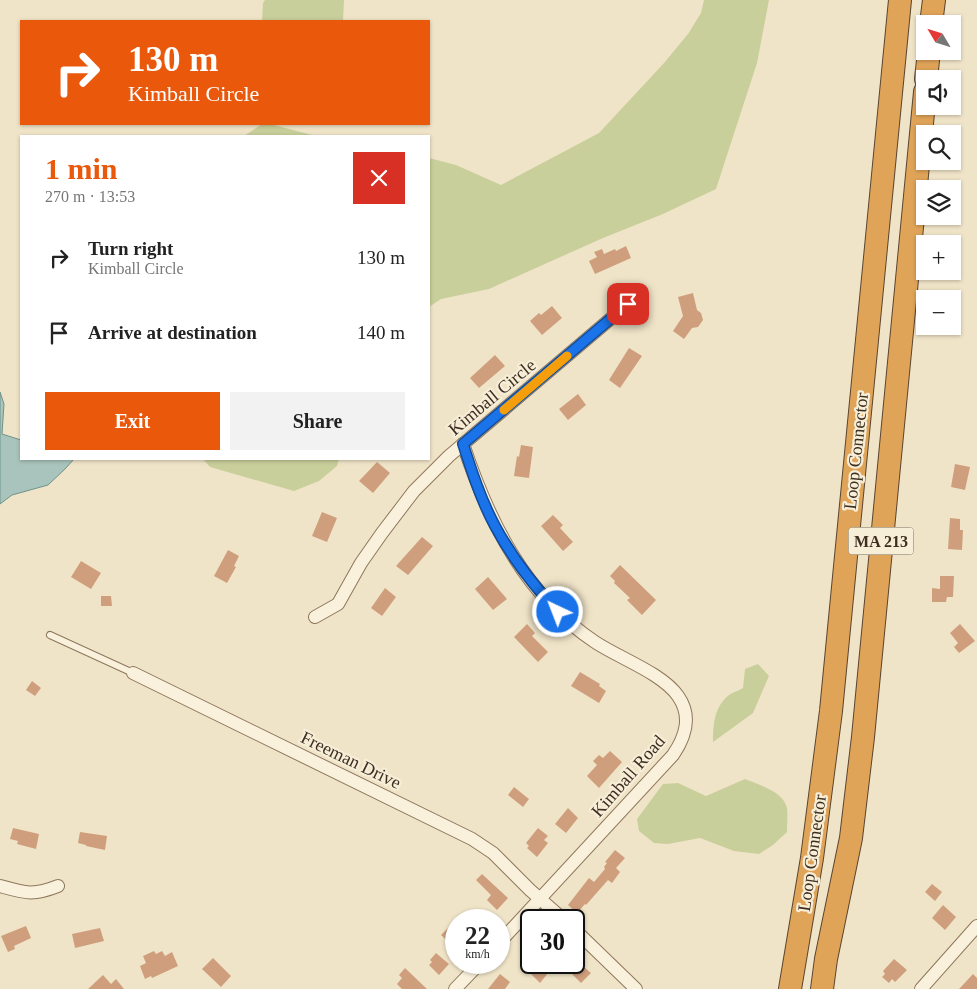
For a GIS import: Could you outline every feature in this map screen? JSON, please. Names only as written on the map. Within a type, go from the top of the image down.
[{"type":"highway","name":"Loop Connector","points":[[790,989],[801,932],[831,711],[900,0]]},
{"type":"highway","points":[[932,15],[934,0]]},
{"type":"highway","name":"Loop Connector","points":[[822,989],[826,960],[851,838],[863,737],[923,115]]},
{"type":"highway","points":[[786,989],[801,932]]},
{"type":"street","name":"Kimball Circle","points":[[315,617],[338,604],[361,563],[398,510],[432,472],[628,304]]},
{"type":"street","name":"Kimball Road","points":[[463,444],[480,494],[494,525],[523,570],[540,592],[558,612],[596,642],[666,684],[677,695],[683,706],[686,718],[686,730],[682,742],[673,755],[510,931]]},
{"type":"street","name":"Freeman Drive","points":[[133,673],[472,839],[493,853],[551,909]]},
{"type":"street","points":[[0,886],[31,894],[58,886]]},
{"type":"street","points":[[921,989],[977,926]]},
{"type":"street","points":[[585,940],[636,989]]},
{"type":"street","points":[[455,989],[469,974]]},
{"type":"lane","points":[[50,635],[133,673]]},
{"type":"green space","points":[[265,0],[344,0],[343,20],[262,20],[263,3]]},
{"type":"green space","points":[[704,0],[769,0],[757,63],[716,189],[663,214],[603,238],[489,289],[441,299],[430,306],[430,158],[456,165],[501,185],[599,133],[664,63],[688,34],[701,13]]},
{"type":"green space","points":[[260,125],[274,125],[312,135],[246,135]]},
{"type":"green space","points":[[204,460],[339,460],[337,466],[319,481],[294,491],[210,467]]},
{"type":"green space","points":[[758,664],[769,676],[753,713],[713,742],[714,723],[720,705],[729,695],[743,688],[745,669]]},
{"type":"green space","points":[[745,779],[776,793],[785,802],[787,808],[787,832],[773,845],[759,854],[734,851],[700,838],[668,844],[654,843],[639,831],[637,819],[663,784],[678,783],[706,796]]},
{"type":"water","points":[[0,392],[4,404],[2,434],[20,440],[20,460],[73,460],[48,485],[12,495],[0,504]]},
{"type":"building","points":[[626,246],[631,258],[595,274],[589,261],[597,257],[594,252],[602,249],[604,254]]},
{"type":"building","points":[[693,293],[697,310],[701,313],[703,320],[698,327],[692,328],[684,339],[673,331],[683,316],[678,297]]},
{"type":"building","points":[[552,306],[562,318],[542,335],[530,321],[539,313],[541,315]]},
{"type":"building","points":[[629,348],[642,356],[620,388],[609,380]]},
{"type":"building","points":[[495,355],[505,366],[479,388],[470,378]]},
{"type":"building","points":[[578,394],[586,405],[568,420],[559,409]]},
{"type":"building","points":[[521,445],[533,447],[529,478],[514,476]]},
{"type":"building","points":[[377,462],[390,473],[373,493],[359,481]]},
{"type":"building","points":[[955,464],[970,467],[965,490],[951,487]]},
{"type":"building","points":[[322,512],[337,518],[327,542],[312,536]]},
{"type":"building","points":[[553,515],[563,525],[560,528],[573,542],[563,551],[541,526]]},
{"type":"building","points":[[950,518],[960,519],[960,530],[963,530],[962,550],[948,549]]},
{"type":"building","points":[[422,537],[433,546],[408,575],[396,566]]},
{"type":"building","points":[[228,550],[239,556],[234,566],[236,567],[227,583],[214,576]]},
{"type":"building","points":[[81,561],[101,573],[91,589],[71,577]]},
{"type":"building","points":[[620,565],[656,600],[642,615],[627,600],[630,598],[614,583],[615,581],[610,576]]},
{"type":"building","points":[[940,576],[954,576],[953,597],[947,597],[946,602],[932,602],[932,588],[940,589]]},
{"type":"building","points":[[488,577],[507,599],[493,610],[475,589]]},
{"type":"building","points":[[385,588],[396,597],[382,616],[371,608]]},
{"type":"building","points":[[101,596],[111,596],[112,606],[101,606]]},
{"type":"building","points":[[527,624],[535,633],[532,636],[548,652],[538,662],[514,637]]},
{"type":"building","points":[[960,624],[975,641],[959,653],[954,647],[958,643],[950,633]]},
{"type":"building","points":[[580,672],[600,684],[599,686],[606,691],[599,703],[571,686]]},
{"type":"building","points":[[32,681],[41,688],[35,696],[26,690]]},
{"type":"building","points":[[610,751],[622,762],[599,788],[587,776],[597,765],[593,761],[599,755],[603,758]]},
{"type":"building","points":[[514,787],[529,799],[523,807],[508,795]]},
{"type":"building","points":[[568,808],[578,818],[566,833],[555,824]]},
{"type":"building","points":[[13,828],[39,834],[36,849],[17,844],[18,841],[10,839]]},
{"type":"building","points":[[538,828],[548,836],[544,840],[548,843],[537,857],[527,848],[529,846],[526,843]]},
{"type":"building","points":[[80,832],[107,836],[105,850],[78,843]]},
{"type":"building","points":[[615,850],[625,858],[616,868],[620,872],[612,883],[608,880],[586,905],[581,909],[572,909],[568,905],[589,878],[594,882],[605,869],[604,867],[607,863],[605,862]]},
{"type":"building","points":[[482,874],[508,898],[496,909],[487,900],[491,895],[476,880]]},
{"type":"building","points":[[932,884],[942,892],[935,901],[925,892]]},
{"type":"building","points":[[943,905],[956,917],[945,930],[932,918]]},
{"type":"building","points":[[26,926],[31,938],[14,946],[15,949],[8,952],[1,936]]},
{"type":"building","points":[[100,928],[104,941],[75,948],[72,934]]},
{"type":"building","points":[[154,951],[156,954],[162,951],[165,956],[172,952],[178,966],[152,978],[151,976],[145,979],[140,966],[146,963],[143,956]]},
{"type":"building","points":[[436,953],[445,961],[445,968],[439,975],[429,965],[432,962],[430,960]]},
{"type":"building","points":[[213,958],[231,976],[221,987],[202,969]]},
{"type":"building","points":[[894,959],[907,970],[895,982],[892,979],[889,983],[882,977],[885,974],[883,971]]},
{"type":"building","points":[[405,968],[427,989],[402,989],[397,984],[402,978],[399,975]]},
{"type":"building","points":[[585,968],[591,973],[581,983],[572,974],[585,974]]},
{"type":"building","points":[[500,974],[510,982],[505,989],[488,989]]},
{"type":"building","points":[[531,974],[547,974],[540,983]]},
{"type":"building","points":[[973,974],[977,978],[977,989],[959,989]]},
{"type":"building","points":[[103,975],[111,984],[116,979],[124,989],[88,989]]},
{"type":"slow traffic","points":[[504,410],[567,356]]},
{"type":"route","points":[[558,612],[523,570],[494,525],[480,494],[463,444],[628,304]]}]
